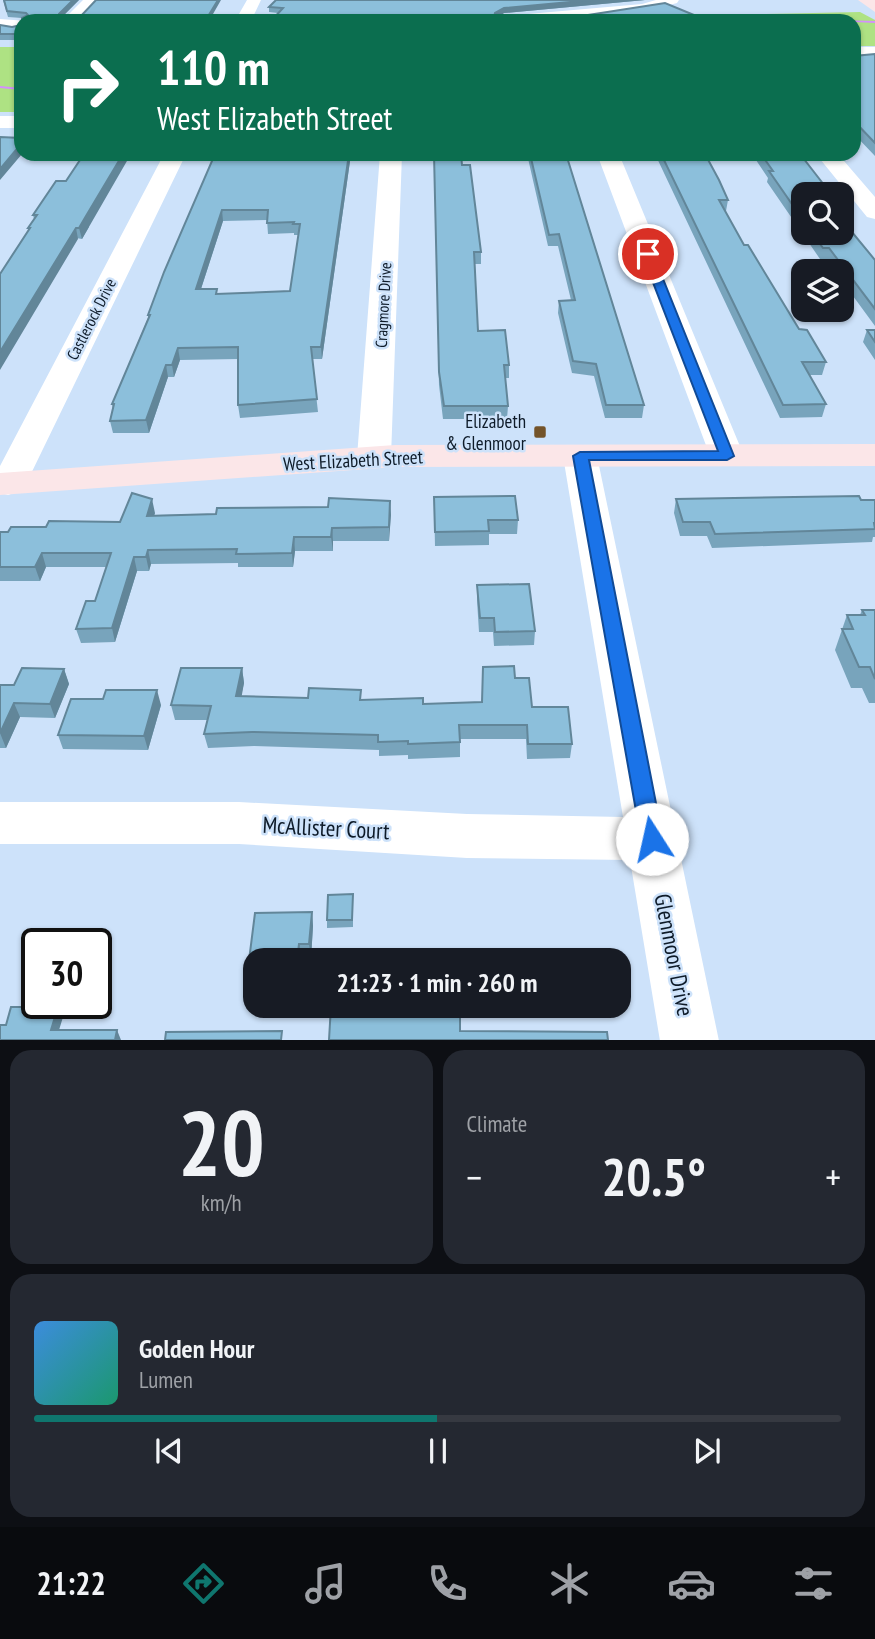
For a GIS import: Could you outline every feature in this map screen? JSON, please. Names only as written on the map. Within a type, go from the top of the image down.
[{"type":"main road","points":[[866,0],[875,7]]},
{"type":"main road","name":"West Elizabeth Street","points":[[4,484],[374,457],[875,455]]},
{"type":"street","points":[[77,14],[91,0]]},
{"type":"street","points":[[579,14],[643,8],[672,0]]},
{"type":"street","name":"Castlerock Drive","points":[[4,484],[171,161]]},
{"type":"street","name":"Cragmore Drive","points":[[374,457],[391,161]]},
{"type":"street","points":[[611,161],[727,456]]},
{"type":"street","points":[[833,161],[875,212]]},
{"type":"street","name":"Glenmoor Drive","points":[[580,456],[690,1040]]},
{"type":"street","name":"McAllister Court","points":[[0,823],[239,823],[467,836],[652,839]]},
{"type":"green space","points":[[860,12],[875,20],[875,46],[861,46],[861,14],[766,14]]},
{"type":"green space","points":[[0,47],[14,47],[14,112],[0,112]]},
{"type":"building","points":[[4,0],[73,0],[59,14],[7,11]]},
{"type":"building","points":[[96,0],[218,0],[209,14],[83,14]]},
{"type":"building","points":[[276,0],[592,0],[504,8],[495,14],[277,14],[283,8],[269,7]]},
{"type":"building","points":[[665,3],[692,14],[594,14]]},
{"type":"building","points":[[0,25],[14,27],[14,34],[0,34]]},
{"type":"building","points":[[875,54],[875,143],[861,128],[861,55]]},
{"type":"building","points":[[0,137],[14,138],[14,152],[0,169]]},
{"type":"building","points":[[79,161],[119,161],[0,352],[0,274],[37,215],[33,215],[56,181],[66,181]]},
{"type":"building","points":[[212,161],[348,161],[321,347],[311,347],[317,399],[238,405],[238,347],[178,348],[172,365],[166,365],[146,420],[110,421],[112,404]],"holes":[[[222,210],[268,210],[267,223],[300,224],[290,291],[216,294],[217,289],[196,289]]]},
{"type":"building","points":[[434,161],[462,161],[462,165],[470,165],[481,252],[474,252],[478,331],[505,330],[509,365],[504,365],[508,406],[444,406],[439,372]]},
{"type":"building","points":[[532,161],[568,161],[644,405],[606,405],[596,364],[573,361],[559,301],[575,300],[559,234],[549,235]]},
{"type":"building","points":[[664,161],[709,161],[728,200],[719,200],[744,245],[748,245],[791,316],[791,322],[795,322],[799,329],[807,330],[826,362],[802,362],[826,404],[783,405]]},
{"type":"building","points":[[766,161],[805,161],[822,182],[791,182],[791,203],[769,171],[773,171]]},
{"type":"building","points":[[854,235],[875,260],[875,309],[854,281],[854,259],[837,259],[829,248],[821,245],[854,245]]},
{"type":"building","points":[[867,330],[875,330],[875,342]]},
{"type":"building","points":[[132,493],[152,499],[147,516],[216,514],[217,508],[328,507],[329,498],[390,501],[389,527],[332,528],[331,537],[294,537],[292,553],[236,554],[237,549],[148,550],[146,557],[134,557],[112,628],[76,629],[86,601],[95,601],[111,553],[42,553],[35,567],[0,567],[0,532],[8,532],[11,527],[46,527],[49,521],[120,522]]},
{"type":"building","points":[[515,496],[518,520],[488,520],[489,531],[435,532],[434,497]]},
{"type":"building","points":[[859,496],[861,500],[875,500],[875,529],[715,534],[710,522],[683,522],[676,499]]},
{"type":"building","points":[[529,584],[535,631],[495,632],[494,618],[480,618],[477,585]]},
{"type":"building","points":[[862,610],[875,610],[875,679],[870,667],[859,667],[842,629],[853,629],[847,615],[865,615]]},
{"type":"building","points":[[514,666],[515,678],[529,678],[532,707],[568,707],[572,744],[528,744],[527,725],[459,725],[460,742],[408,744],[408,741],[378,742],[378,735],[252,732],[204,734],[211,706],[171,705],[181,668],[242,668],[236,696],[308,698],[309,688],[361,690],[360,700],[423,698],[423,704],[482,702],[483,667]]},
{"type":"building","points":[[22,668],[64,669],[50,704],[14,703],[0,733],[0,685],[14,685]]},
{"type":"building","points":[[106,690],[157,690],[144,736],[58,735],[71,699],[103,699]]},
{"type":"building","points":[[353,894],[352,920],[327,920],[328,895]]},
{"type":"building","points":[[312,912],[309,944],[299,944],[299,948],[251,948],[255,913]]},
{"type":"building","points":[[11,1007],[21,1007],[21,1019],[54,1019],[51,1030],[117,1030],[115,1040],[0,1040],[0,1025],[6,1025]]},
{"type":"building","points":[[330,1018],[460,1018],[460,1031],[607,1032],[608,1040],[329,1040]]},
{"type":"building","points":[[282,1031],[281,1040],[165,1040],[166,1032]]},
{"type":"waterway","points":[[861,21],[875,22]]},
{"type":"waterway","points":[[0,87],[14,88]]},
{"type":"place","name":"Elizabeth & Glenmoor","points":[[540,432]]},
{"type":"route","points":[[648,254],[727,456],[580,456],[652,839]]}]
